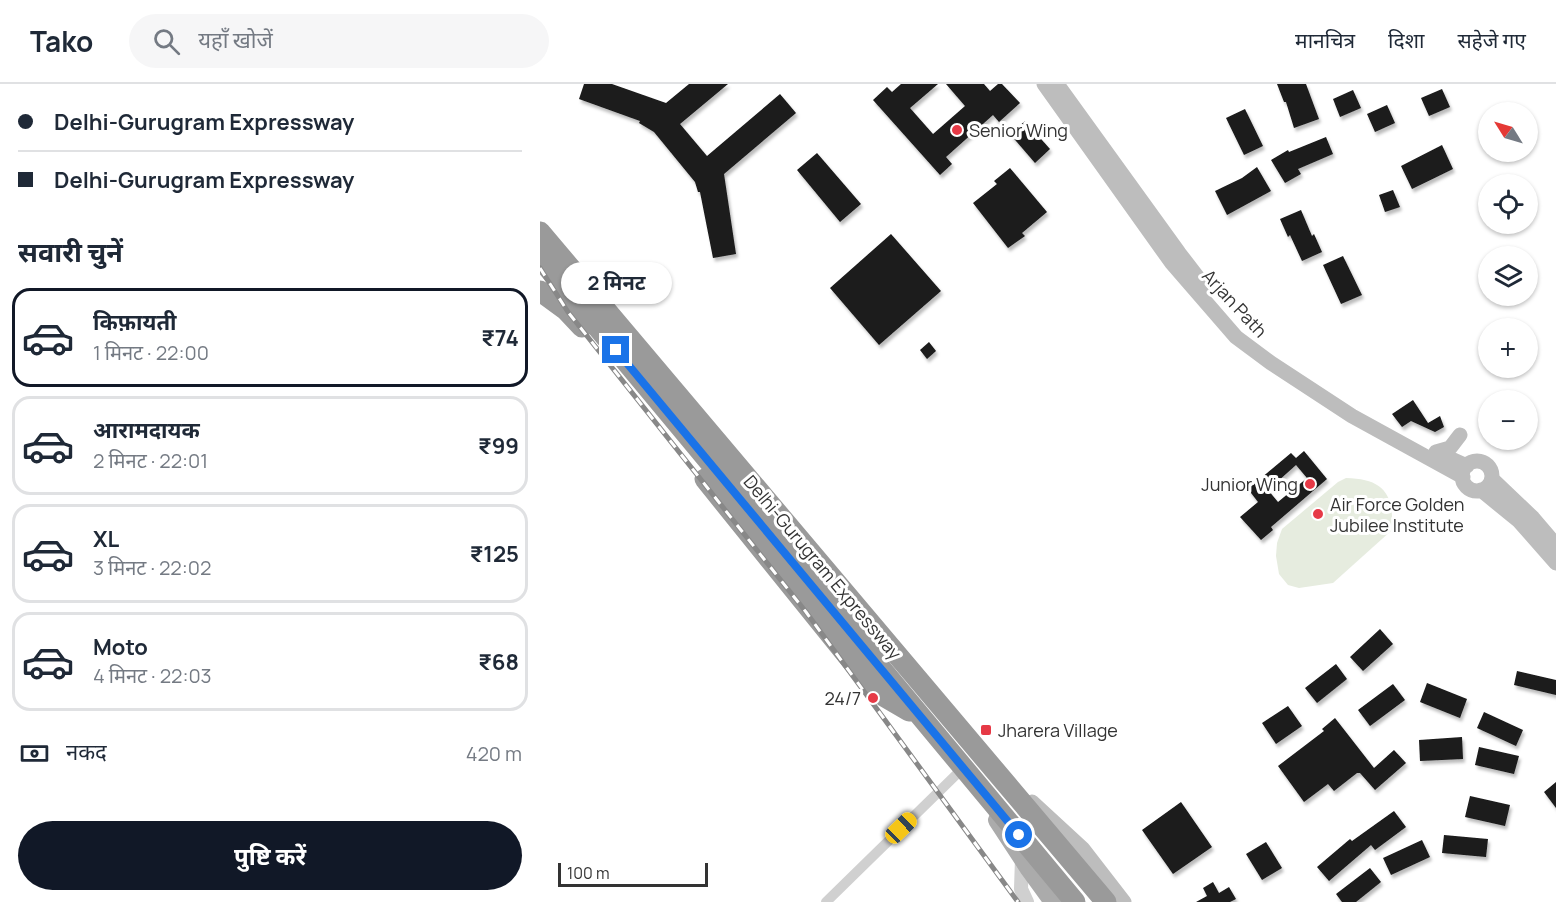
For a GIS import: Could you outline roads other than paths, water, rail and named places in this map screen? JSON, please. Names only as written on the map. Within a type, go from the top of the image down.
[{"type":"highway","name":"Delhi-Gurugram Expressway","points":[[540,232],[1106,902]]},
{"type":"highway","name":"Delhi-Gurugram Expressway","points":[[540,258],[1075,902]]},
{"type":"highway","points":[[540,291],[566,310],[579,324],[871,685],[885,697],[922,719]]},
{"type":"main road","name":"Arjan Path","points":[[1044,84],[1171,262],[1236,337],[1352,416],[1465,471]]},
{"type":"main road","name":"Arjan Path","points":[[1058,84],[1179,253],[1237,327],[1281,360],[1465,471]]},
{"type":"main road","points":[[1436,452],[1450,448],[1460,435]]},
{"type":"main road","points":[[1481,490],[1488,486],[1492,479],[1491,470],[1486,464],[1478,461],[1465,471],[1469,488],[1481,490],[1519,521],[1556,564]]},
{"type":"main road","points":[[1492,479],[1527,512],[1556,545]]},
{"type":"main road","points":[[983,758],[1083,849],[1124,902]]},
{"type":"main road","points":[[963,768],[1053,902]]},
{"type":"street","points":[[825,902],[963,768]]},
{"type":"street","points":[[1022,858],[1021,889],[1027,902]]},
{"type":"railway","points":[[540,268],[568,312],[806,612],[1018,902]]},
{"type":"place","name":"Senior Wing","points":[[957,130]]},
{"type":"place","name":"Junior Wing","points":[[1310,484]]},
{"type":"place","name":"Air Force Golden Jubilee Institute","points":[[1318,514]]},
{"type":"place","name":"24/7","points":[[873,698]]},
{"type":"place","name":"Jharera Village","points":[[986,730]]}]
